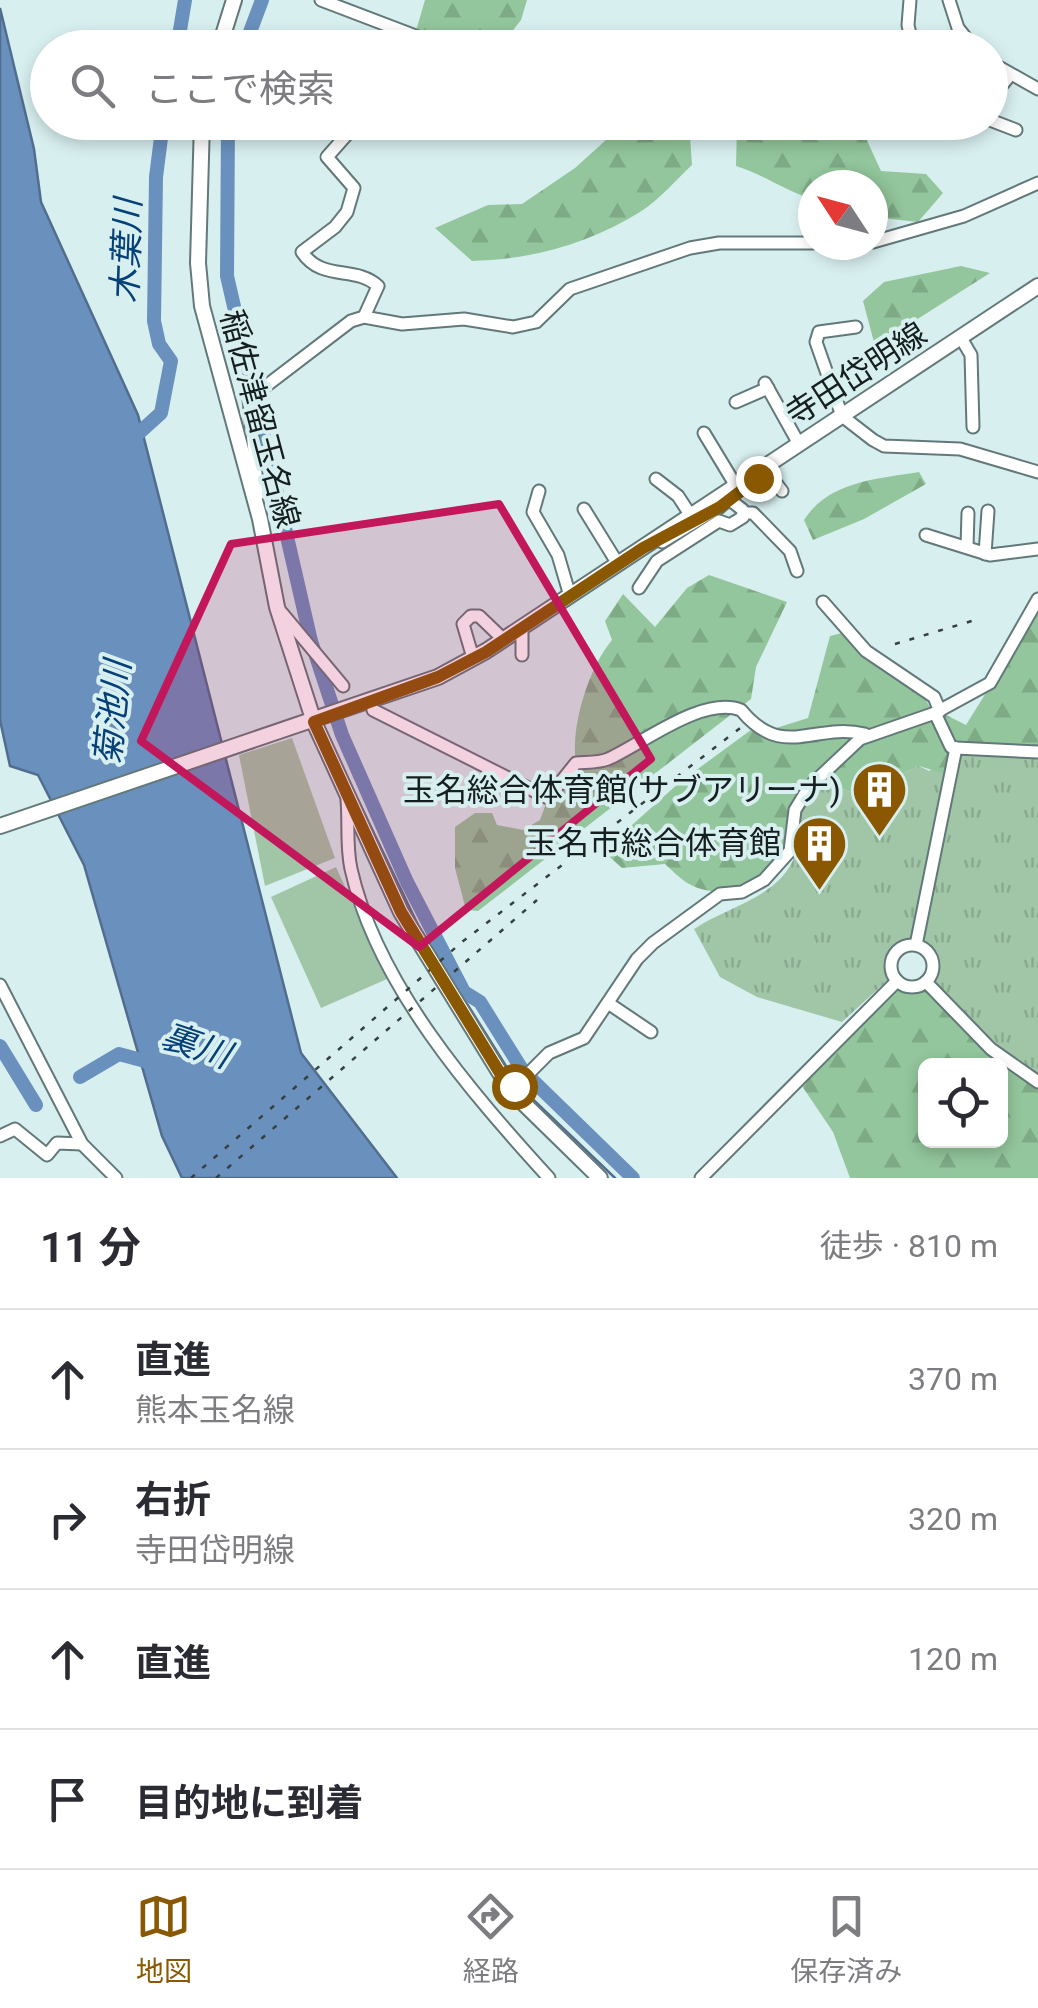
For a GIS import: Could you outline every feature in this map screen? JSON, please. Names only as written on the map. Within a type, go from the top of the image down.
[{"type":"main road","points":[[225,30],[234,0]]},
{"type":"main road","name":"稲佐津留玉名線","points":[[201,140],[198,263],[202,306],[260,519],[306,725],[346,795],[401,912],[513,1088],[600,1178]]},
{"type":"main road","name":"寺田岱明線","points":[[0,826],[438,677],[504,640],[691,516],[733,493],[799,444],[1038,286]]},
{"type":"street","points":[[321,0],[400,30]]},
{"type":"street","points":[[909,30],[910,0]]},
{"type":"street","points":[[949,0],[952,16],[962,30]]},
{"type":"street","points":[[1008,78],[1038,89]]},
{"type":"street","points":[[1008,127],[1016,130]]},
{"type":"street","points":[[342,140],[327,157],[354,188],[347,212],[302,252],[309,262],[331,274],[364,276],[378,286],[364,317]]},
{"type":"street","points":[[888,238],[964,216],[1038,183]]},
{"type":"street","points":[[260,519],[249,399],[338,329],[364,317],[402,324],[464,319],[512,327],[536,322],[570,289],[690,248],[719,243],[798,243]]},
{"type":"street","points":[[856,326],[819,332],[816,342],[842,416],[884,446],[960,449],[1038,472]]},
{"type":"street","points":[[960,338],[972,356],[973,427]]},
{"type":"street","points":[[736,402],[766,386],[799,444]]},
{"type":"street","points":[[704,432],[743,512]]},
{"type":"street","points":[[764,468],[782,491]]},
{"type":"street","points":[[656,479],[678,496],[691,516]]},
{"type":"street","points":[[539,491],[533,512],[558,555],[570,596]]},
{"type":"street","points":[[639,588],[656,561],[718,515],[733,493]]},
{"type":"street","points":[[584,510],[618,564]]},
{"type":"street","points":[[985,554],[988,511]]},
{"type":"street","points":[[718,515],[730,526],[743,512]]},
{"type":"street","points":[[743,512],[752,513],[768,533],[780,539],[796,571]]},
{"type":"street","points":[[967,547],[968,512]]},
{"type":"street","points":[[643,548],[718,515]]},
{"type":"street","points":[[926,535],[985,554],[1038,550]]},
{"type":"street","points":[[513,1088],[549,1053],[584,1038],[637,959],[668,931],[720,894],[742,892],[764,880],[790,851],[796,810],[808,787],[865,734],[938,712],[990,683],[1038,598]]},
{"type":"street","points":[[823,602],[866,651],[934,697],[951,747],[1038,752]]},
{"type":"street","points":[[277,606],[343,686]]},
{"type":"street","points":[[473,658],[463,624],[471,616],[479,616],[504,640]]},
{"type":"street","points":[[522,628],[522,655]]},
{"type":"street","points":[[373,710],[548,798],[576,763],[605,760],[676,722],[722,708],[741,710],[757,729],[782,740],[847,730],[865,734]]},
{"type":"street","points":[[916,945],[956,748]]},
{"type":"street","points":[[346,795],[348,850],[356,886],[390,964],[458,1074],[549,1178]]},
{"type":"street","points":[[916,945],[928,952],[933,964],[926,982],[911,987],[897,981],[891,969],[894,956],[903,947],[916,945]]},
{"type":"street","points":[[700,1178],[897,981]]},
{"type":"street","points":[[926,982],[991,1048],[1038,1082]]},
{"type":"street","points":[[0,985],[82,1144],[116,1178]]},
{"type":"street","points":[[608,1003],[652,1032]]},
{"type":"street","points":[[0,1136],[14,1129],[24,1132],[47,1155],[57,1143],[82,1144]]},
{"type":"highlighted area","points":[[499,504],[651,759],[419,947],[141,741],[231,544]]},
{"type":"green space","points":[[425,0],[527,0],[513,30],[416,30]]},
{"type":"green space","points":[[606,140],[690,140],[692,165],[654,202],[581,241],[516,257],[472,261],[435,228],[488,205],[522,204],[575,168]]},
{"type":"green space","points":[[737,140],[867,140],[881,170],[798,170],[798,194],[736,166]]},
{"type":"green space","points":[[888,171],[926,174],[943,193],[918,222],[888,219]]},
{"type":"green space","points":[[961,266],[990,273],[875,346],[863,301],[884,282]]},
{"type":"green space","points":[[919,472],[926,484],[864,519],[813,540],[804,520],[827,497],[855,484]]},
{"type":"green space","points":[[709,575],[787,602],[756,667],[751,699],[478,911],[466,910],[455,868],[455,827],[475,813],[492,813],[497,825],[523,830],[540,820],[548,798],[576,763],[576,732],[583,698],[612,640],[605,621],[623,594],[655,627],[687,588]]},
{"type":"green space","points":[[1038,609],[1038,752],[960,754],[955,777],[919,766],[857,795],[824,781],[805,794],[793,841],[781,864],[745,888],[716,892],[702,889],[686,882],[665,864],[622,868],[603,851],[680,782],[759,724],[773,729],[808,718],[830,636],[846,632],[852,646],[921,692],[930,707],[966,725]]},
{"type":"green space","points":[[292,738],[335,858],[265,886],[239,755]]},
{"type":"green space","points":[[1038,752],[1038,1082],[931,983],[939,966],[938,953],[929,945],[903,942],[892,948],[887,960],[890,978],[842,1022],[757,997],[720,977],[694,929],[751,900],[788,869],[797,844],[799,804],[811,788],[824,781],[857,795],[919,766],[929,771],[960,754]]},
{"type":"green space","points":[[336,867],[387,979],[321,1008],[271,897]]},
{"type":"green space","points":[[894,983],[911,990],[924,985],[1002,1058],[918,1058],[918,1148],[1008,1148],[1008,1062],[1038,1081],[1038,1178],[850,1178],[833,1132],[798,1080]]},
{"type":"water","name":"菊池川","points":[[0,8],[34,149],[41,202],[138,415],[301,1053],[397,1178],[182,1178],[162,1136],[84,865],[38,775],[10,766],[0,720]]},
{"type":"waterway","name":"木葉川","points":[[180,30],[185,0]]},
{"type":"waterway","points":[[251,30],[262,0]]},
{"type":"waterway","name":"木葉川","points":[[130,441],[161,413],[171,361],[159,344],[154,321],[156,177],[161,140]]},
{"type":"waterway","points":[[228,140],[227,276],[311,641],[342,735],[407,882],[464,992],[480,1002],[523,1071],[633,1178]]},
{"type":"waterway","points":[[358,800],[419,927],[516,1082]]},
{"type":"waterway","name":"裏川","points":[[0,1046],[36,1105]]},
{"type":"waterway","name":"裏川","points":[[80,1077],[119,1054],[156,1064]]},
{"type":"waterway","points":[[521,1088],[615,1178]]},
{"type":"railway","points":[[895,644],[975,620]]},
{"type":"railway","points":[[191,1178],[462,942],[748,722]]},
{"type":"railway","points":[[216,1178],[537,900]]},
{"type":"place","name":"玉名総合体育館(サブアリーナ)","points":[[880,839]]},
{"type":"place","name":"玉名市総合体育館","points":[[820,892]]},
{"type":"route","points":[[514,1086],[511,1091],[401,912],[314,722],[438,677],[486,652],[643,548],[694,524],[758,478]]}]
